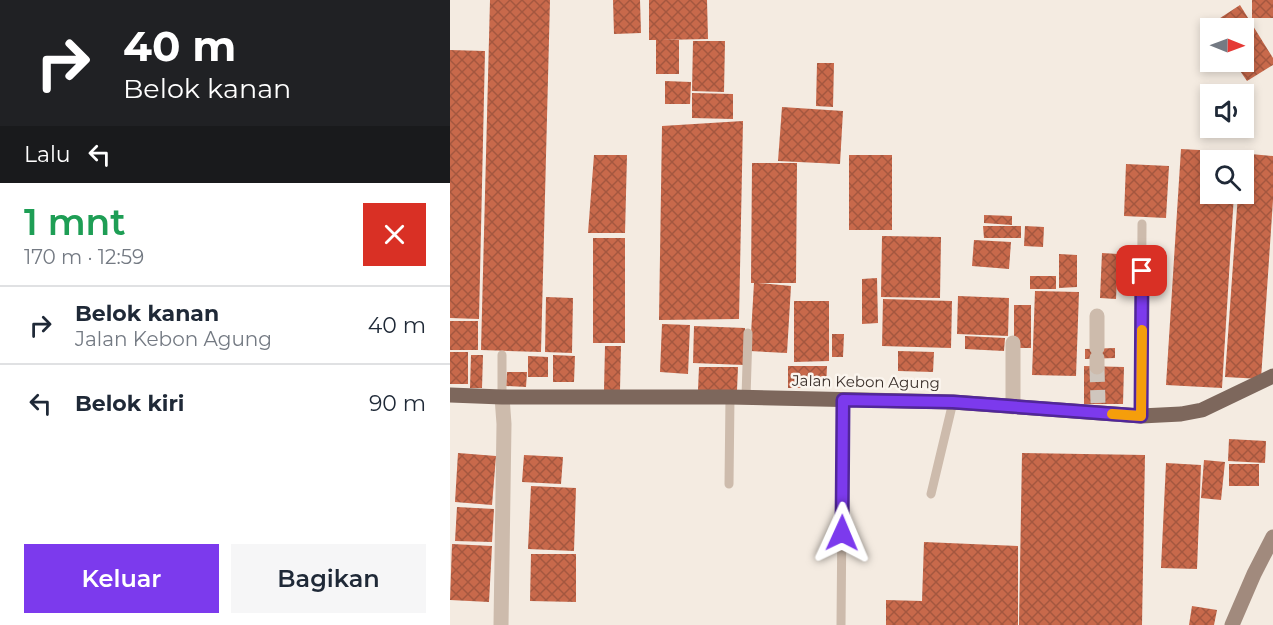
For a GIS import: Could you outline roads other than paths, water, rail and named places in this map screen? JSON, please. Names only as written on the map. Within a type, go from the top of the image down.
[{"type":"main road","name":"Jalan Kebon Agung","points":[[450,395],[746,397],[953,402],[1013,407],[1098,408],[1141,416],[1181,414],[1202,410],[1273,376]]},
{"type":"main road","points":[[1232,625],[1273,537]]},
{"type":"street","points":[[1097,316],[1097,358]]},
{"type":"street","points":[[1013,343],[1013,407]]},
{"type":"street","points":[[501,625],[504,424],[502,397]]},
{"type":"lane","points":[[1141,416],[1142,224]]},
{"type":"lane","points":[[746,397],[748,333]]},
{"type":"lane","points":[[502,355],[502,397]]},
{"type":"lane","points":[[729,484],[730,397]]},
{"type":"lane","points":[[841,625],[843,400]]},
{"type":"lane","points":[[931,494],[953,402]]},
{"type":"tunnel","points":[[1097,367],[1098,403]]}]
